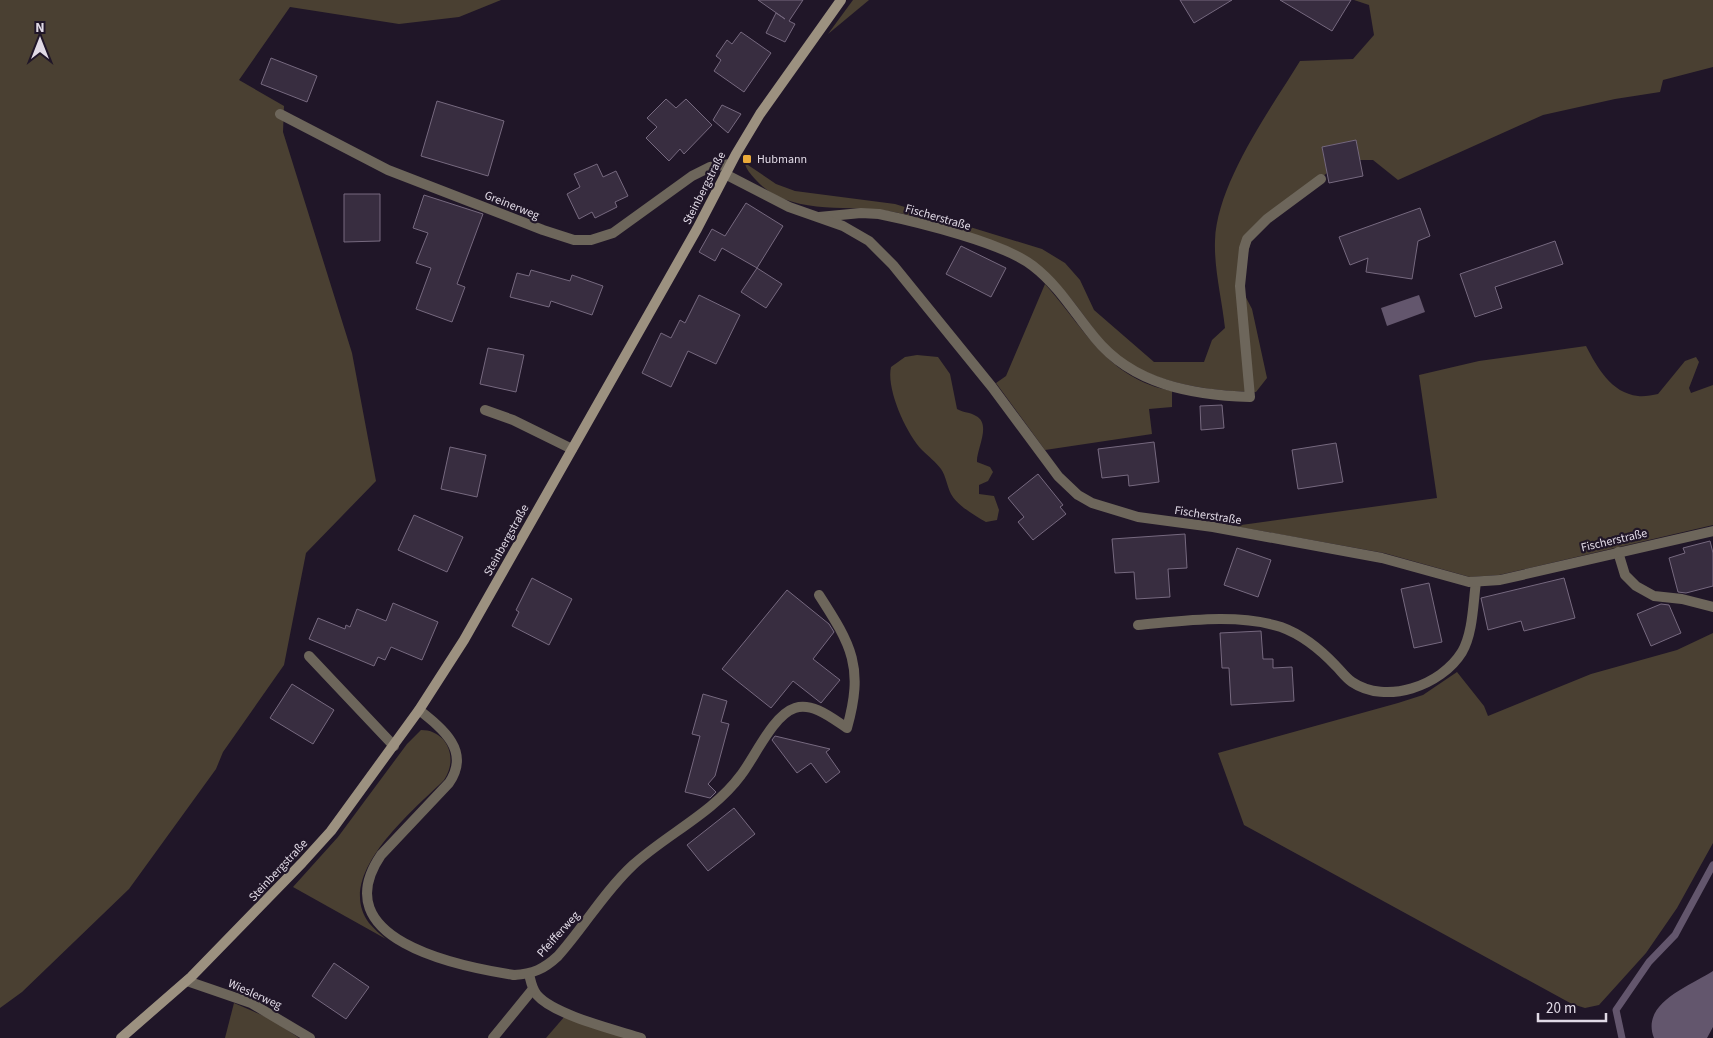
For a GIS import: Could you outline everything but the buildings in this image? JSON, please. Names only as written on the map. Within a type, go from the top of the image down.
[{"type":"street","name":"Steinbergstraße","points":[[120,1038],[187,981],[243,926],[316,848],[394,746],[464,640],[697,229],[730,164],[760,114],[841,0]]},
{"type":"street","name":"Greinerweg","points":[[280,114],[388,170],[543,230],[574,240],[591,240],[613,233],[692,176],[710,167],[730,164]]},
{"type":"street","name":"Fischerstraße","points":[[725,174],[771,199],[856,232],[881,252],[992,387],[1058,476],[1078,495],[1092,503],[1138,516],[1213,527],[1382,558],[1476,582],[1500,580],[1713,531]]},
{"type":"street","name":"Fischerstraße","points":[[819,217],[861,213],[879,214],[1001,249],[1017,256],[1045,277],[1110,355],[1125,367],[1139,375],[1169,385],[1250,397],[1240,286],[1244,248],[1247,239],[1267,219],[1321,178]]},
{"type":"street","points":[[485,410],[514,420],[572,449]]},
{"type":"street","points":[[1618,552],[1625,576],[1636,586],[1654,596],[1682,599],[1713,607]]},
{"type":"street","points":[[1138,625],[1232,620],[1280,627],[1302,636],[1317,647],[1351,682],[1366,689],[1398,692],[1433,680],[1450,668],[1462,652],[1468,634],[1476,582]]},
{"type":"street","name":"Pfeifferweg","points":[[419,710],[445,732],[452,743],[456,754],[456,771],[449,783],[381,854],[374,865],[368,887],[369,910],[377,923],[400,941],[459,963],[514,975],[529,974],[540,970],[558,956],[611,888],[632,865],[730,788],[770,731],[788,712],[804,706],[814,709],[846,728],[856,690],[854,667],[834,618],[819,595]]},
{"type":"street","points":[[309,656],[394,746]]},
{"type":"street","points":[[529,974],[533,989],[542,1000],[563,1011],[641,1038]]},
{"type":"street","name":"Wieslerweg","points":[[187,981],[251,1003],[310,1038]]},
{"type":"street","points":[[494,1038],[533,989]]},
{"type":"shaded area","points":[[0,0],[501,0],[459,17],[399,24],[290,7],[239,80],[284,106],[283,132],[352,353],[376,481],[306,553],[284,665],[223,752],[216,769],[129,889],[22,992],[0,1008]]},
{"type":"shaded area","points":[[853,0],[869,0],[828,34]]},
{"type":"shaded area","points":[[1354,0],[1713,0],[1713,67],[1663,80],[1660,92],[1615,99],[1543,115],[1398,180],[1373,160],[1360,160],[1356,140],[1322,147],[1327,173],[1253,232],[1240,286],[1252,309],[1267,378],[1256,392],[1219,390],[1181,384],[1144,371],[1128,362],[1104,343],[1073,301],[1042,268],[1004,245],[930,221],[894,212],[820,207],[785,199],[769,191],[755,179],[745,163],[776,184],[795,191],[895,204],[1042,249],[1065,263],[1080,280],[1094,310],[1154,362],[1204,362],[1212,340],[1225,328],[1217,273],[1215,241],[1218,219],[1225,195],[1235,171],[1260,124],[1300,61],[1353,59],[1374,35],[1369,5]]},
{"type":"shaded area","points":[[1045,284],[1086,334],[1114,364],[1131,376],[1150,385],[1172,391],[1172,407],[1149,409],[1152,434],[1045,450],[996,383],[1006,376]]},
{"type":"shaded area","points":[[1419,295],[1425,312],[1387,326],[1381,308]]},
{"type":"shaded area","points":[[1586,346],[1606,378],[1620,390],[1628,394],[1640,396],[1658,394],[1685,361],[1696,357],[1699,362],[1689,388],[1691,393],[1713,385],[1713,525],[1499,575],[1470,577],[1384,553],[1234,526],[1437,498],[1419,375],[1479,361]]},
{"type":"shaded area","points":[[917,355],[938,357],[950,374],[957,409],[974,415],[981,420],[983,431],[977,462],[990,467],[993,472],[988,481],[979,485],[979,494],[994,496],[999,510],[997,520],[986,522],[957,502],[951,494],[941,469],[922,450],[904,422],[891,387],[891,367],[905,357]]},
{"type":"shaded area","points":[[1713,633],[1713,843],[1677,908],[1646,953],[1599,1005],[1585,1008],[1572,1004],[1244,825],[1218,753],[1423,695],[1457,672],[1484,706],[1488,716],[1591,674],[1677,650]]},
{"type":"shaded area","points":[[421,730],[430,731],[444,740],[448,747],[450,763],[444,780],[415,808],[382,845],[369,865],[361,885],[361,904],[369,923],[386,939],[293,887],[338,837],[407,744]]},
{"type":"shaded area","points":[[1713,971],[1713,1027],[1707,1038],[1654,1038],[1652,1026],[1654,1015],[1660,1005]]},
{"type":"shaded area","points":[[234,1003],[271,1019],[299,1038],[225,1038]]},
{"type":"shaded area","points":[[565,1016],[628,1038],[546,1038]]},
{"type":"waterway","points":[[1622,1038],[1616,1010],[1649,962],[1675,935],[1713,865]]},
{"type":"place","name":"Hubmann","points":[[747,159]]}]
